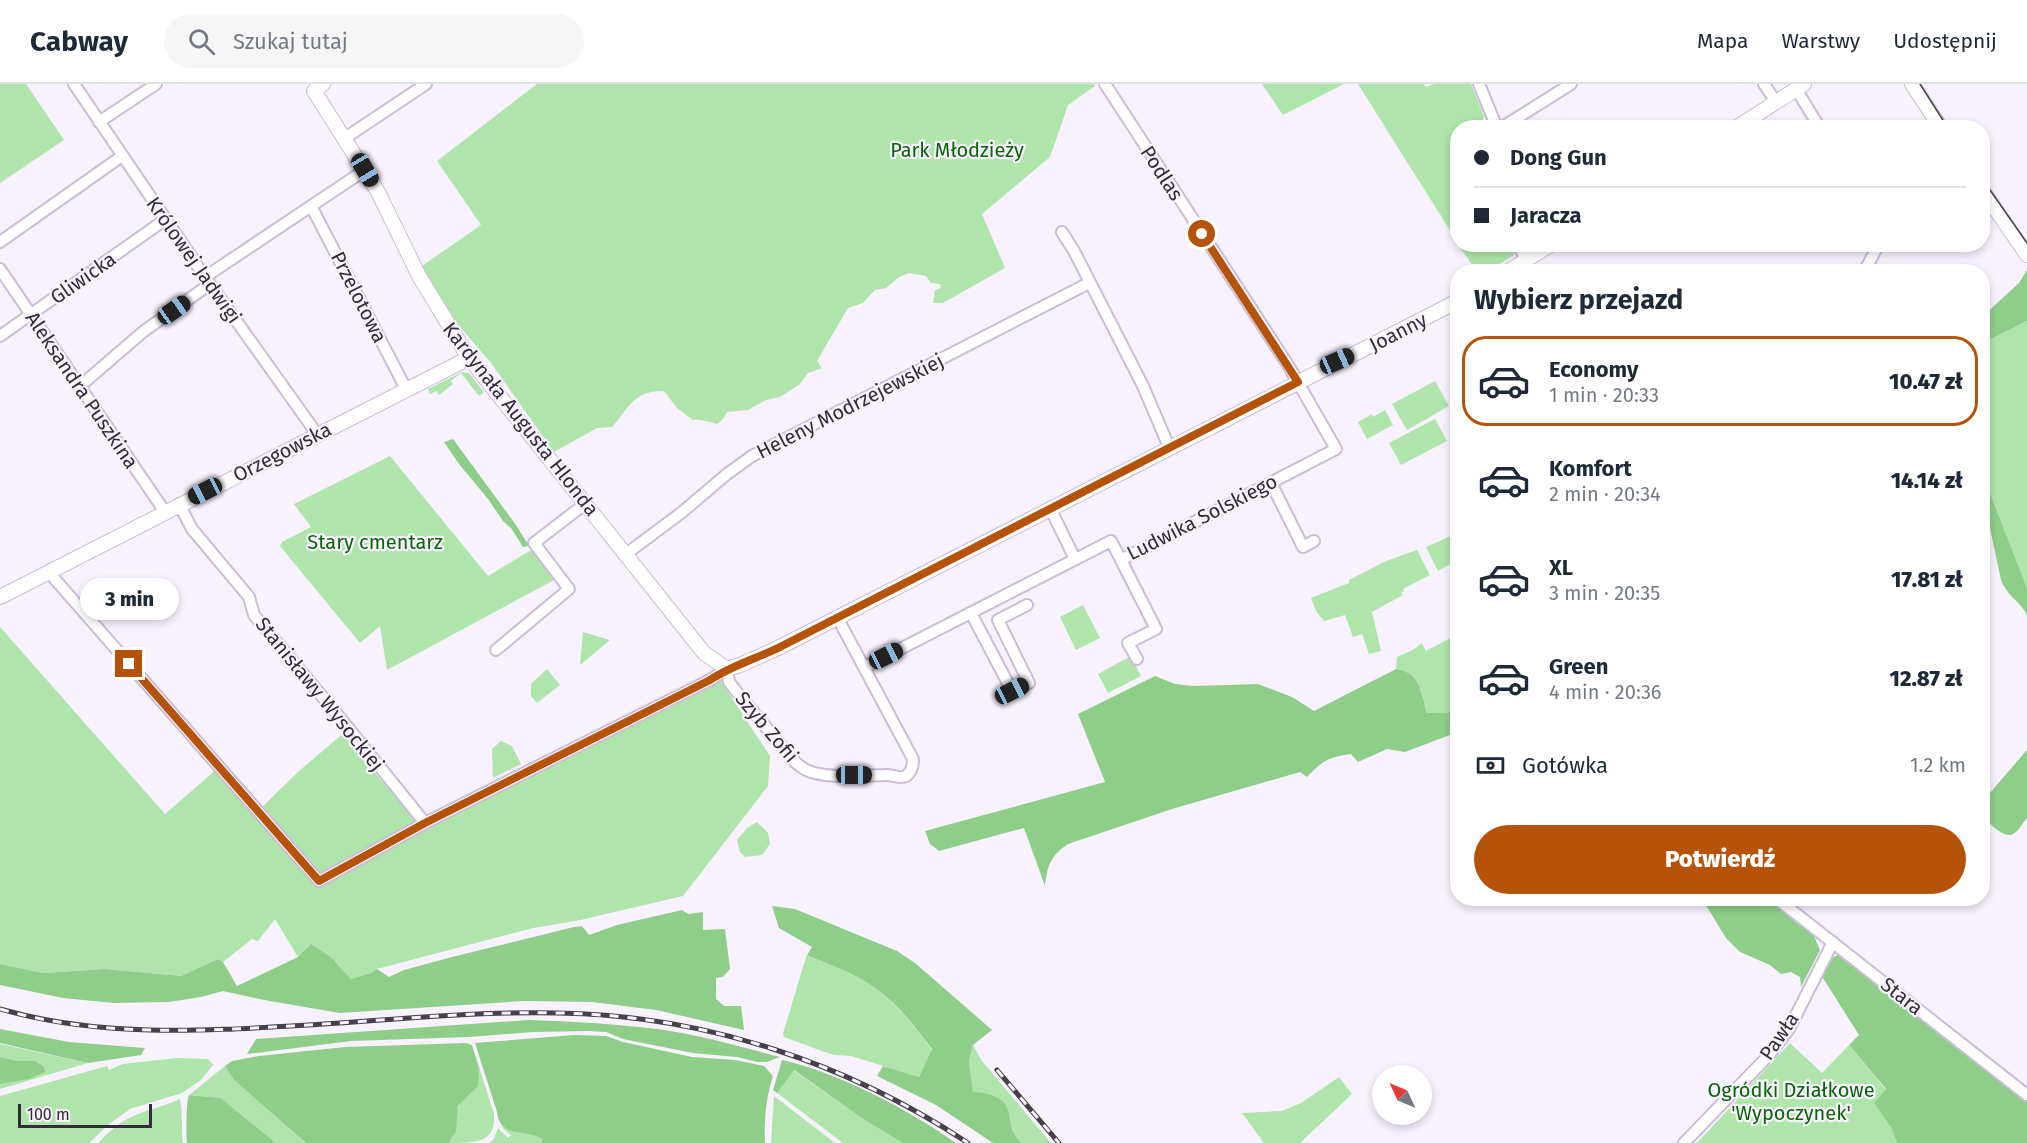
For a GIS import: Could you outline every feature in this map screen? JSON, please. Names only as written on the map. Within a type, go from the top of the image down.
[{"type":"street","name":"Królowej Jadwigi","points":[[74,84],[317,434]]},
{"type":"street","points":[[99,122],[156,84]]},
{"type":"street","points":[[345,138],[426,84]]},
{"type":"street","name":"Podlas","points":[[1105,84],[1298,382]]},
{"type":"street","points":[[1479,84],[1495,120]]},
{"type":"street","points":[[1512,120],[1571,84]]},
{"type":"street","points":[[1764,84],[1776,102]]},
{"type":"street","points":[[1912,84],[1936,120]]},
{"type":"street","name":"Kardynała Augusta Hlonda","points":[[315,86],[378,192],[419,276],[469,358],[704,653],[727,669]]},
{"type":"street","points":[[1748,120],[1800,86],[1816,120]]},
{"type":"street","points":[[0,242],[122,156]]},
{"type":"street","points":[[79,387],[208,280],[365,170]]},
{"type":"street","points":[[1990,201],[2027,255]]},
{"type":"street","name":"Przelotowa","points":[[311,206],[406,388]]},
{"type":"street","name":"Gliwicka","points":[[0,336],[166,219]]},
{"type":"street","points":[[1062,232],[1143,386],[1170,447]]},
{"type":"street","points":[[1522,252],[1527,260]]},
{"type":"street","points":[[1521,264],[1540,252]]},
{"type":"street","name":"Aleksandra Puszkina","points":[[0,269],[165,512]]},
{"type":"street","name":"Heleny Modrzejewskiej","points":[[626,554],[752,456],[1089,283]]},
{"type":"street","name":"Joanny","points":[[727,669],[757,658],[1450,305]]},
{"type":"street","name":"Orzegowska","points":[[0,597],[406,388],[469,358]]},
{"type":"street","name":"Ludwika Solskiego","points":[[865,667],[1111,541],[1121,561],[1336,449],[1298,382]]},
{"type":"street","points":[[1271,483],[1304,547],[1314,541]]},
{"type":"street","name":"Stanisławy Wysockiej","points":[[179,504],[192,529],[249,597],[254,615],[425,823]]},
{"type":"street","points":[[496,650],[569,589],[534,543],[586,505]]},
{"type":"street","points":[[1050,508],[1075,559]]},
{"type":"street","points":[[1121,561],[1156,628],[1128,643],[1137,659]]},
{"type":"street","points":[[50,570],[53,577],[319,881],[425,823],[710,680],[727,669]]},
{"type":"street","points":[[971,613],[1012,691],[1029,683],[998,620],[1027,605]]},
{"type":"street","points":[[837,617],[865,667]]},
{"type":"street","name":"Szyb Zofii","points":[[727,669],[729,682],[784,750],[802,768],[811,772],[835,775],[902,777],[910,772],[913,759],[865,667]]},
{"type":"street","name":"Stara","points":[[1786,906],[2027,1095]]},
{"type":"street","name":"Pawła","points":[[1684,1143],[1770,1054],[1789,1029],[1833,942]]},
{"type":"green space","points":[[0,84],[26,84],[64,140],[0,183]]},
{"type":"green space","name":"Park Młodzieży","points":[[537,84],[1094,84],[1095,86],[1068,105],[1050,157],[982,214],[1005,268],[943,303],[933,303],[935,290],[941,288],[940,284],[931,283],[926,276],[909,273],[899,277],[886,288],[875,290],[863,303],[848,308],[817,361],[822,368],[808,373],[800,384],[780,397],[766,400],[748,410],[727,412],[717,424],[693,420],[677,408],[664,391],[654,391],[633,402],[612,427],[597,428],[554,452],[491,363],[442,306],[419,268],[481,225],[437,161]]},
{"type":"green space","points":[[1262,84],[1344,84],[1283,115]]},
{"type":"green space","points":[[1358,84],[1423,84],[1426,87],[1434,84],[1471,84],[1484,116],[1483,120],[1450,120],[1450,230]]},
{"type":"green space","points":[[1464,252],[1513,252],[1514,255],[1499,264],[1471,264]]},
{"type":"green space","points":[[2027,270],[2027,321],[1990,340],[1990,310],[2019,283]]},
{"type":"green space","points":[[2027,321],[2027,588],[1990,493],[1990,340]]},
{"type":"green space","points":[[462,372],[469,373],[484,392],[479,396],[461,373],[451,381],[453,384],[439,395],[437,391],[430,394],[428,389]]},
{"type":"green space","points":[[1435,381],[1449,406],[1407,430],[1392,404]]},
{"type":"green space","points":[[1385,410],[1393,425],[1367,439],[1358,422]]},
{"type":"green space","points":[[1435,419],[1447,441],[1401,465],[1389,443]]},
{"type":"green space","points":[[453,439],[529,546],[523,547],[511,528],[459,464],[444,442]]},
{"type":"green space","name":"Stary cmentarz","points":[[390,456],[488,576],[531,550],[556,579],[387,670],[380,626],[360,643],[280,546],[282,542],[311,527],[294,504]]},
{"type":"green space","points":[[1990,493],[2027,588],[2027,615],[2006,590],[2001,580],[1990,529]]},
{"type":"green space","points":[[1450,536],[1450,564],[1438,571],[1426,547]]},
{"type":"green space","points":[[1417,550],[1430,575],[1403,589],[1401,593],[1403,595],[1372,612],[1381,651],[1369,654],[1362,634],[1353,637],[1345,615],[1324,621],[1316,611],[1311,598],[1349,583],[1349,580],[1386,561]]},
{"type":"green space","points":[[1083,605],[1100,638],[1076,650],[1060,617]]},
{"type":"green space","points":[[0,627],[165,814],[217,769],[254,815],[299,771],[346,731],[377,775],[424,831],[720,680],[770,756],[768,786],[683,896],[576,921],[533,928],[377,969],[351,979],[332,958],[298,957],[275,919],[258,941],[252,939],[223,962],[218,959],[181,976],[105,969],[43,973],[0,964]]},
{"type":"green space","points":[[583,632],[610,640],[580,665]]},
{"type":"green space","points":[[1450,638],[1450,712],[1427,713],[1415,679],[1404,671],[1396,669],[1397,657],[1422,643],[1426,651]]},
{"type":"green space","points":[[1131,656],[1141,676],[1108,693],[1098,674]]},
{"type":"green space","points":[[547,669],[560,685],[537,703],[531,696],[531,684]]},
{"type":"green space","points":[[1396,669],[1404,671],[1415,679],[1427,713],[1450,712],[1450,735],[1405,752],[1387,749],[1358,762],[1351,754],[1337,757],[1322,763],[1307,777],[1300,772],[1172,809],[1068,844],[1051,862],[1045,886],[1024,828],[939,851],[930,844],[925,831],[1105,782],[1078,714],[1155,676],[1175,684],[1193,686],[1258,684],[1292,697],[1314,711]]},
{"type":"green space","points":[[501,741],[512,746],[521,764],[493,778],[492,749]]},
{"type":"green space","points":[[2027,750],[2027,818],[2015,833],[2005,834],[1990,823],[1990,793]]},
{"type":"green space","points":[[757,822],[768,833],[770,844],[762,855],[745,857],[740,852],[737,840],[747,828]]},
{"type":"green space","points":[[772,906],[795,909],[897,951],[915,963],[992,1030],[973,1045],[969,1061],[973,1092],[989,1094],[999,1098],[1005,1104],[1015,1135],[1022,1143],[993,1143],[936,1105],[877,1076],[883,1066],[919,1077],[932,1049],[913,1024],[883,994],[851,974],[807,955],[812,947],[779,928]]},
{"type":"green space","points":[[1706,906],[1780,906],[1811,929],[1820,950],[1801,987],[1800,977],[1791,972],[1781,974],[1770,965],[1740,952],[1726,938]]},
{"type":"green space","points":[[682,910],[688,914],[703,912],[703,930],[725,929],[730,969],[723,977],[716,978],[716,999],[724,1006],[741,1006],[744,1030],[656,1010],[592,1002],[524,1001],[340,1013],[223,991],[169,1002],[114,1003],[63,998],[0,985],[0,964],[43,973],[105,969],[181,976],[218,959],[223,962],[237,986],[298,957],[311,944],[332,958],[351,979],[377,969],[389,977],[404,970],[452,957],[574,927],[582,926],[589,935],[617,925]]},
{"type":"green space","points":[[807,955],[859,978],[899,1009],[932,1050],[919,1077],[851,1056],[834,1055],[784,1037],[783,1033]]},
{"type":"green space","points":[[1838,955],[1844,956],[2027,1101],[2027,1143],[1897,1143],[1891,1127],[1874,1103],[1886,1089],[1849,1045],[1859,1035],[1823,978],[1829,961]]},
{"type":"green space","points":[[529,1020],[658,1029],[780,1057],[767,1062],[757,1062],[737,1057],[693,1053],[623,1039],[606,1032],[589,1031],[351,1041],[247,1054],[256,1039]]},
{"type":"green space","points":[[0,1029],[69,1042],[145,1048],[141,1055],[88,1063],[0,1043]]},
{"type":"green space","points":[[574,1035],[606,1036],[692,1057],[735,1060],[764,1066],[773,1076],[766,1109],[765,1143],[542,1143],[542,1139],[535,1136],[508,1130],[499,1120],[475,1043]]},
{"type":"green space","points":[[466,1043],[472,1045],[479,1069],[478,1086],[458,1106],[456,1131],[449,1143],[306,1143],[234,1080],[225,1066],[232,1061],[259,1056],[345,1047]]},
{"type":"green space","name":"Ogródki Działkowe 'Wypoczynek'","points":[[1790,1043],[1822,1073],[1849,1045],[1886,1090],[1891,1127],[1897,1143],[1697,1143]]},
{"type":"green space","points":[[0,1044],[88,1063],[0,1089]]},
{"type":"green space","points":[[472,1045],[494,1114],[494,1124],[488,1136],[482,1139],[468,1143],[449,1143],[454,1134],[459,1106],[470,1094],[477,1081],[478,1070]]},
{"type":"green space","points":[[973,1045],[982,1061],[1051,1143],[1022,1143],[1016,1136],[1004,1103],[998,1097],[973,1093],[969,1061]]},
{"type":"green space","points":[[0,1057],[17,1061],[35,1061],[44,1067],[45,1072],[29,1079],[0,1084]]},
{"type":"green space","points":[[177,1058],[208,1059],[213,1065],[201,1080],[182,1093],[130,1109],[89,1143],[0,1143],[0,1096],[107,1066],[109,1070],[123,1064]]},
{"type":"green space","points":[[782,1060],[826,1074],[873,1094],[918,1118],[956,1143],[903,1143],[863,1119],[794,1070],[777,1093],[773,1090]]},
{"type":"green space","points":[[225,1066],[234,1080],[306,1143],[276,1143],[221,1098],[189,1095]]},
{"type":"green space","points":[[793,1070],[863,1119],[903,1143],[843,1143],[777,1093]]},
{"type":"green space","points":[[1339,1077],[1352,1094],[1300,1143],[1264,1143],[1242,1113],[1282,1111],[1301,1103]]},
{"type":"green space","points":[[189,1095],[221,1098],[276,1143],[187,1143]]},
{"type":"green space","points":[[774,1096],[835,1143],[771,1143]]},
{"type":"green space","points":[[180,1099],[183,1143],[98,1143],[127,1119]]},
{"type":"green space","points":[[498,1124],[508,1129],[537,1136],[542,1139],[542,1143],[489,1143],[494,1139],[498,1128],[508,1138],[511,1135]]},
{"type":"tram line","points":[[1920,84],[1943,120]]},
{"type":"tram line","points":[[1990,190],[2027,243]]},
{"type":"railway","points":[[0,1009],[76,1025],[153,1030],[230,1029],[527,1013],[613,1016],[667,1023],[720,1034],[824,1067],[873,1089],[968,1143]]},
{"type":"railway","points":[[997,1070],[1059,1143]]},
{"type":"route","points":[[129,664],[319,881],[425,823],[710,680],[727,669],[778,648],[1298,382],[1202,234]]}]
